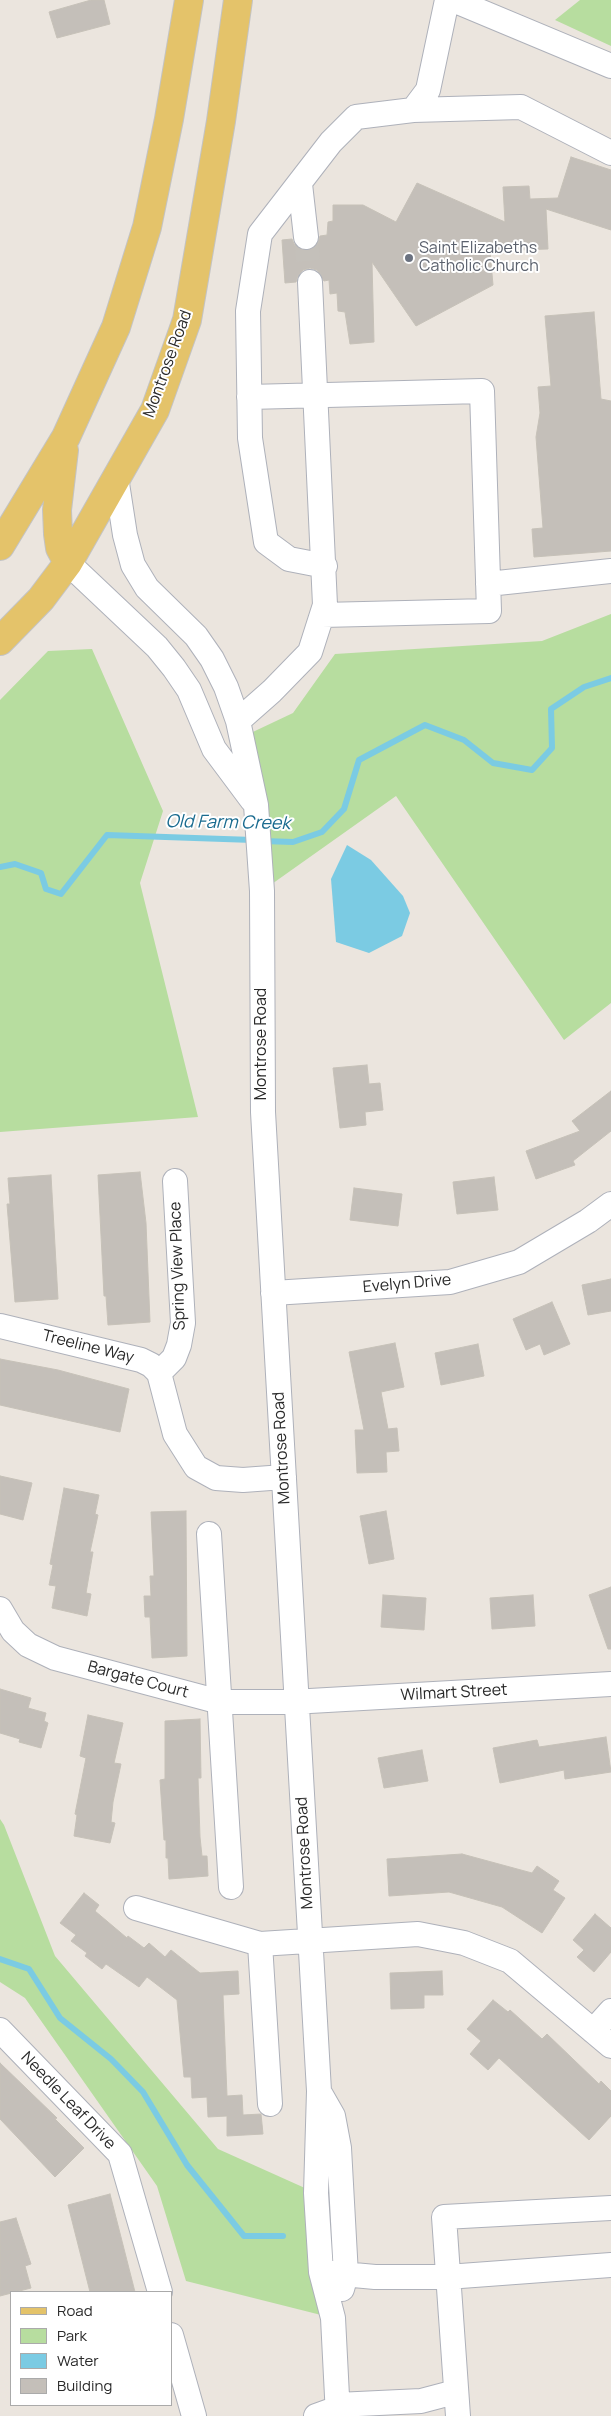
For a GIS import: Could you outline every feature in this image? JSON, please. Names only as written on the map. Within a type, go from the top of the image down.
[{"type":"main road","points":[[0,546],[66,436],[116,327],[147,227],[169,119],[189,0]]},
{"type":"main road","name":"Montrose Road","points":[[116,477],[155,410],[187,320],[221,121],[238,0]]},
{"type":"main road","points":[[66,436],[57,510],[60,548],[68,563]]},
{"type":"main road","points":[[0,641],[41,599],[68,563],[116,477]]},
{"type":"street","points":[[413,110],[428,90],[447,0]]},
{"type":"street","points":[[453,0],[611,66]]},
{"type":"street","points":[[325,566],[289,559],[266,542],[250,438],[249,397],[248,311],[260,234],[295,191],[330,142],[356,117],[413,110],[520,107],[611,154]]},
{"type":"street","points":[[295,191],[300,238]]},
{"type":"street","points":[[238,721],[272,691],[310,652],[325,605],[325,566],[314,396],[303,282]]},
{"type":"street","points":[[249,397],[482,391],[489,611],[322,615]]},
{"type":"street","name":"Montrose Road","points":[[116,477],[125,535],[133,565],[147,588],[189,628],[207,651],[226,687],[238,721],[256,805],[262,891],[263,1112],[319,2091],[315,2176],[321,2272],[333,2318],[338,2410]]},
{"type":"street","points":[[68,563],[157,647],[174,668],[189,690],[214,749],[256,805]]},
{"type":"street","points":[[488,584],[611,571]]},
{"type":"street","name":"Spring View Place","points":[[159,1373],[174,1358],[179,1345],[183,1323],[175,1181]]},
{"type":"street","name":"Evelyn Drive","points":[[273,1293],[450,1282],[519,1262],[588,1221],[611,1204]]},
{"type":"street","name":"Treeline Way","points":[[0,1326],[141,1360],[151,1365],[159,1373]]},
{"type":"street","points":[[159,1373],[175,1434],[196,1467],[216,1478],[242,1480],[284,1477]]},
{"type":"street","points":[[209,1534],[231,1887]]},
{"type":"street","name":"Bargate Court","points":[[0,1609],[13,1631],[28,1645],[55,1658],[220,1702],[297,1702]]},
{"type":"street","name":"Wilmart Street","points":[[297,1702],[611,1684]]},
{"type":"street","points":[[136,1908],[260,1944],[418,1934],[464,1943],[510,1962],[602,2039],[611,2011]]},
{"type":"street","points":[[260,1944],[270,2104]]},
{"type":"street","name":"Needle Leaf Drive","points":[[0,2030],[120,2154],[160,2291]]},
{"type":"street","name":"Montrose Road","points":[[319,2091],[333,2116],[339,2148],[346,2275],[333,2318]]},
{"type":"street","points":[[458,2416],[444,2217],[611,2208]]},
{"type":"street","points":[[321,2272],[375,2277],[447,2276],[611,2266]]},
{"type":"street","points":[[172,2339],[194,2416]]},
{"type":"street","points":[[316,2416],[338,2410],[428,2409],[455,2392]]},
{"type":"green space","points":[[580,0],[611,0],[611,46],[555,20]]},
{"type":"green space","points":[[611,614],[611,1003],[564,1040],[396,796],[262,891],[238,739],[293,713],[335,654],[542,641]]},
{"type":"green space","points":[[92,649],[163,811],[140,883],[198,1117],[0,1132],[0,700],[48,651]]},
{"type":"green space","points":[[0,1819],[55,1956],[218,2149],[316,2193],[333,2318],[186,2281],[157,2186],[25,1998],[0,1982]]},
{"type":"water","points":[[347,845],[371,860],[403,896],[410,913],[402,936],[369,953],[336,942],[331,879]]},
{"type":"building","points":[[91,0],[104,0],[110,24],[57,38],[49,12]]},
{"type":"building","name":"Saint Elizabeths Catholic Church","points":[[571,157],[611,170],[611,230],[546,209],[548,249],[490,251],[493,285],[416,326],[372,262],[374,342],[350,344],[345,312],[338,311],[337,293],[330,294],[329,280],[324,281],[317,270],[310,268],[303,270],[298,275],[296,282],[285,283],[282,240],[292,239],[295,246],[301,250],[314,248],[320,236],[327,235],[328,222],[333,221],[333,205],[363,205],[396,222],[417,183],[505,222],[503,187],[529,186],[530,199],[558,198]]},
{"type":"building","points":[[594,312],[601,399],[611,401],[611,551],[534,557],[532,529],[543,528],[536,437],[540,413],[538,387],[551,386],[545,316]]},
{"type":"building","points":[[367,1065],[369,1084],[380,1083],[383,1110],[365,1112],[366,1125],[340,1128],[333,1068]]},
{"type":"building","points":[[611,1091],[611,1131],[573,1161],[575,1165],[536,1179],[526,1151],[580,1131],[572,1121]]},
{"type":"building","points":[[140,1172],[146,1223],[150,1322],[108,1325],[106,1296],[104,1296],[98,1175]]},
{"type":"building","points":[[51,1175],[58,1299],[15,1302],[7,1204],[10,1204],[8,1178]]},
{"type":"building","points":[[494,1177],[498,1210],[457,1214],[453,1182]]},
{"type":"building","points":[[354,1188],[402,1194],[398,1226],[350,1220]]},
{"type":"building","points":[[611,1279],[611,1311],[588,1315],[582,1285]]},
{"type":"building","points":[[552,1302],[570,1344],[544,1355],[540,1344],[526,1350],[513,1319]]},
{"type":"building","points":[[395,1343],[404,1387],[381,1392],[388,1429],[397,1428],[399,1451],[386,1452],[387,1472],[357,1473],[355,1430],[364,1430],[349,1352]]},
{"type":"building","points":[[478,1344],[484,1376],[441,1385],[435,1353]]},
{"type":"building","points":[[0,1359],[58,1370],[129,1389],[120,1432],[0,1405]]},
{"type":"building","points":[[0,1476],[32,1483],[23,1520],[0,1514]]},
{"type":"building","points":[[64,1488],[99,1495],[95,1514],[98,1515],[90,1552],[93,1552],[86,1593],[91,1594],[87,1616],[52,1608],[56,1586],[49,1585],[53,1565],[50,1564]]},
{"type":"building","points":[[186,1511],[187,1656],[152,1658],[150,1617],[145,1617],[144,1596],[151,1596],[150,1576],[154,1576],[151,1512]]},
{"type":"building","points":[[386,1511],[394,1559],[369,1564],[360,1516]]},
{"type":"building","points":[[611,1587],[611,1649],[608,1649],[589,1595]]},
{"type":"building","points":[[383,1595],[426,1598],[424,1630],[381,1627]]},
{"type":"building","points":[[533,1595],[535,1626],[492,1629],[490,1598]]},
{"type":"building","points":[[0,1689],[31,1698],[28,1708],[46,1713],[44,1721],[48,1723],[41,1748],[19,1742],[20,1739],[0,1733]]},
{"type":"building","points":[[88,1715],[123,1723],[114,1763],[121,1764],[113,1802],[111,1822],[115,1823],[110,1843],[74,1836],[77,1815],[75,1814],[86,1758],[80,1756]]},
{"type":"building","points":[[200,1719],[201,1778],[198,1778],[200,1837],[202,1856],[207,1856],[208,1876],[169,1879],[160,1780],[165,1779],[165,1721]]},
{"type":"building","points":[[606,1737],[611,1772],[565,1779],[564,1770],[500,1783],[493,1748],[537,1740],[539,1747]]},
{"type":"building","points":[[422,1750],[428,1781],[384,1788],[378,1758]]},
{"type":"building","points":[[462,1854],[532,1873],[537,1866],[559,1881],[553,1890],[565,1898],[542,1933],[502,1907],[449,1892],[389,1896],[387,1859]]},
{"type":"building","points":[[84,1893],[99,1905],[95,1911],[127,1938],[128,1936],[144,1948],[149,1943],[165,1957],[171,1950],[200,1973],[238,1971],[239,1994],[223,1995],[227,2096],[242,2095],[243,2115],[261,2114],[263,2134],[227,2136],[227,2116],[208,2117],[207,2097],[192,2098],[191,2077],[184,2077],[177,2000],[147,1977],[139,1987],[106,1964],[102,1969],[85,1956],[87,1953],[71,1941],[76,1935],[60,1923]]},
{"type":"building","points":[[595,1914],[611,1928],[611,1952],[594,1972],[577,1957],[584,1950],[573,1940]]},
{"type":"building","points":[[442,1971],[443,1995],[424,1995],[424,2008],[391,2009],[390,1973]]},
{"type":"building","points":[[493,2000],[508,2012],[510,2010],[542,2039],[547,2034],[599,2084],[601,2081],[611,2091],[611,2116],[589,2140],[499,2058],[488,2070],[470,2054],[481,2041],[467,2029]]},
{"type":"building","points":[[0,2063],[57,2118],[55,2119],[84,2148],[55,2177],[0,2119]]},
{"type":"building","points":[[110,2194],[135,2291],[90,2291],[68,2205]]},
{"type":"building","points":[[16,2218],[31,2264],[25,2266],[31,2288],[10,2291],[10,2293],[0,2296],[0,2222]]},
{"type":"waterway","name":"Old Farm Creek","points":[[263,841],[293,842],[322,832],[344,809],[359,760],[425,725],[464,740],[493,763],[532,770],[552,748],[551,709],[584,687],[611,678]]},
{"type":"waterway","name":"Old Farm Creek","points":[[0,867],[15,864],[41,873],[46,889],[61,894],[107,835],[253,840]]},
{"type":"waterway","points":[[0,1959],[29,1969],[60,2018],[111,2059],[143,2092],[187,2165],[244,2236],[283,2236]]},
{"type":"tunnel","points":[[306,237],[310,282]]},
{"type":"place","name":"Saint Elizabeths Catholic Church","points":[[409,258]]}]
